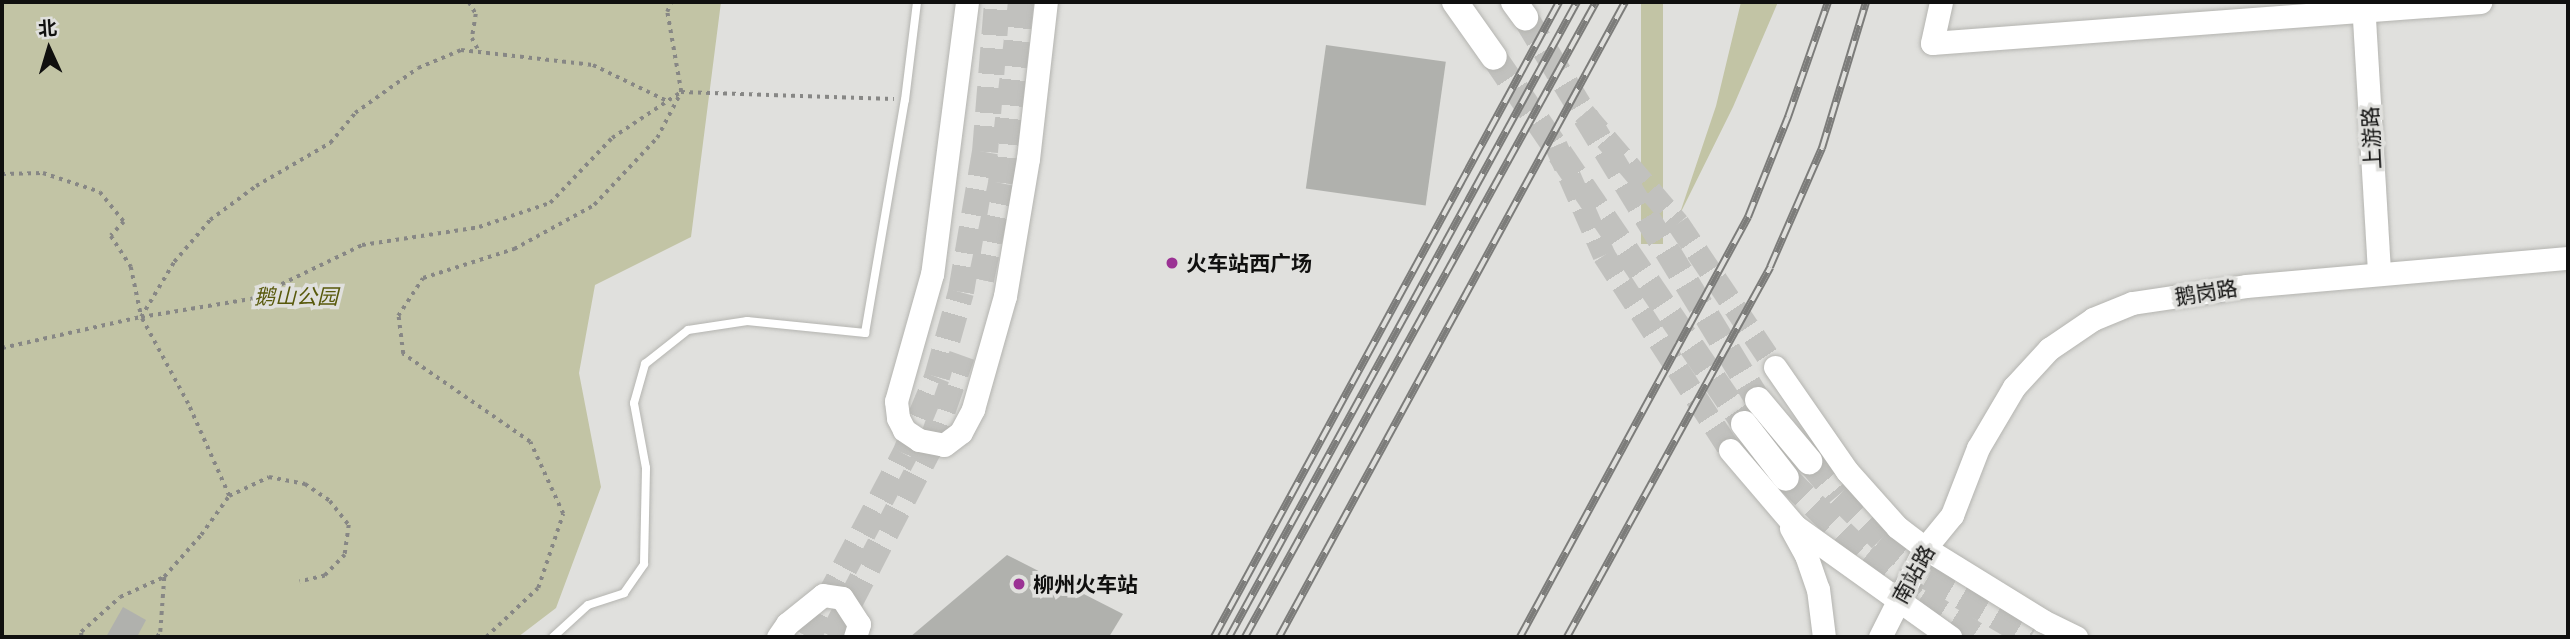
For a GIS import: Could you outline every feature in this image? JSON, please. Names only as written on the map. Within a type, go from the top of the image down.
[{"type":"main road","points":[[1455,2],[1494,57]]},
{"type":"main road","points":[[1758,400],[1809,461]]},
{"type":"main road","points":[[1744,424],[1786,478]]},
{"type":"street","points":[[967,2],[932,274],[896,401],[898,418],[904,430],[919,440],[944,445],[961,432],[973,409],[1005,296],[1028,159],[1046,2]]},
{"type":"street","points":[[1941,2],[1933,43],[2364,6],[2480,2]]},
{"type":"street","name":"上游路","points":[[2364,6],[2379,274]]},
{"type":"street","name":"鹅岗路","points":[[1952,515],[1978,448],[2014,387],[2049,349],[2093,319],[2132,303],[2246,286],[2568,258]]},
{"type":"street","points":[[1775,367],[1847,471],[1897,527],[1925,548],[2043,621],[2076,637]]},
{"type":"street","points":[[1730,450],[1782,513],[1810,538],[1897,601],[1923,628],[1950,637]]},
{"type":"street","points":[[1782,513],[1805,555],[1818,589],[1824,637]]},
{"type":"street","name":"南站路","points":[[1880,637],[1925,548],[1952,515]]},
{"type":"street","points":[[778,637],[787,624],[822,594],[842,598],[859,624],[855,637]]},
{"type":"street","points":[[1868,637],[1897,601]]},
{"type":"lane","points":[[553,637],[589,605],[624,593],[644,564],[646,468],[634,403],[645,364],[688,330],[747,321],[865,333],[905,100],[917,2]]},
{"type":"path","points":[[469,2],[476,14],[472,38],[479,51]]},
{"type":"path","points":[[486,637],[537,588],[563,514],[530,442],[403,354],[398,316],[423,278],[514,248],[594,205],[657,138],[681,92],[667,12],[671,2]]},
{"type":"path","points":[[141,317],[174,262],[210,220],[256,186],[330,143],[355,113],[418,68],[461,50],[593,65],[667,101]]},
{"type":"path","points":[[2,348],[141,317],[251,299],[362,245],[479,227],[550,203],[612,138],[681,92],[905,100]]},
{"type":"path","points":[[2,174],[43,173],[100,192],[124,222],[111,236],[131,267],[141,317],[188,404],[229,496]]},
{"type":"path","points":[[81,637],[81,632],[120,597],[164,577],[229,496],[269,477],[305,484],[330,501],[349,525],[345,555],[325,576],[300,582]]},
{"type":"path","points":[[157,637],[164,577]]},
{"type":"green space","name":"鹅山公园","points":[[2,2],[721,2],[691,237],[595,285],[579,373],[601,487],[556,608],[518,637],[2,637]]},
{"type":"green space","points":[[1641,2],[1663,2],[1663,244],[1641,244]]},
{"type":"green space","points":[[1741,2],[1778,2],[1733,107],[1679,216],[1716,106]]},
{"type":"building","points":[[1326,45],[1446,62],[1426,205],[1306,189]]},
{"type":"building","name":"柳州火车站","points":[[1007,555],[1123,614],[1109,637],[910,637]]},
{"type":"building","points":[[123,607],[146,620],[137,637],[106,637]]},
{"type":"tunnel","points":[[808,637],[905,454],[937,377],[961,292],[985,152],[997,2]]},
{"type":"tunnel","points":[[981,280],[1001,183],[1021,2]]},
{"type":"tunnel","points":[[1525,17],[1758,400]]},
{"type":"tunnel","points":[[1494,57],[1744,424]]},
{"type":"tunnel","points":[[1584,113],[1678,223],[1775,367]]},
{"type":"tunnel","points":[[1556,145],[1604,255],[1730,450]]},
{"type":"tunnel","points":[[832,637],[930,447],[962,355]]},
{"type":"tunnel","points":[[1809,461],[1838,496],[1881,539],[1928,577],[2031,637]]},
{"type":"tunnel","points":[[1786,478],[1866,556],[1920,599],[1979,637]]},
{"type":"railway","points":[[1214,637],[1559,2]]},
{"type":"railway","points":[[1229,637],[1577,2]]},
{"type":"railway","points":[[1245,637],[1596,2]]},
{"type":"railway","points":[[1279,637],[1625,2]]},
{"type":"railway","points":[[1520,637],[1748,217],[1788,117],[1828,2]]},
{"type":"railway","points":[[1567,637],[1770,267],[1822,148],[1866,2]]},
{"type":"place","name":"火车站西广场","points":[[1172,263]]},
{"type":"place","name":"柳州火车站","points":[[1019,584]]}]
